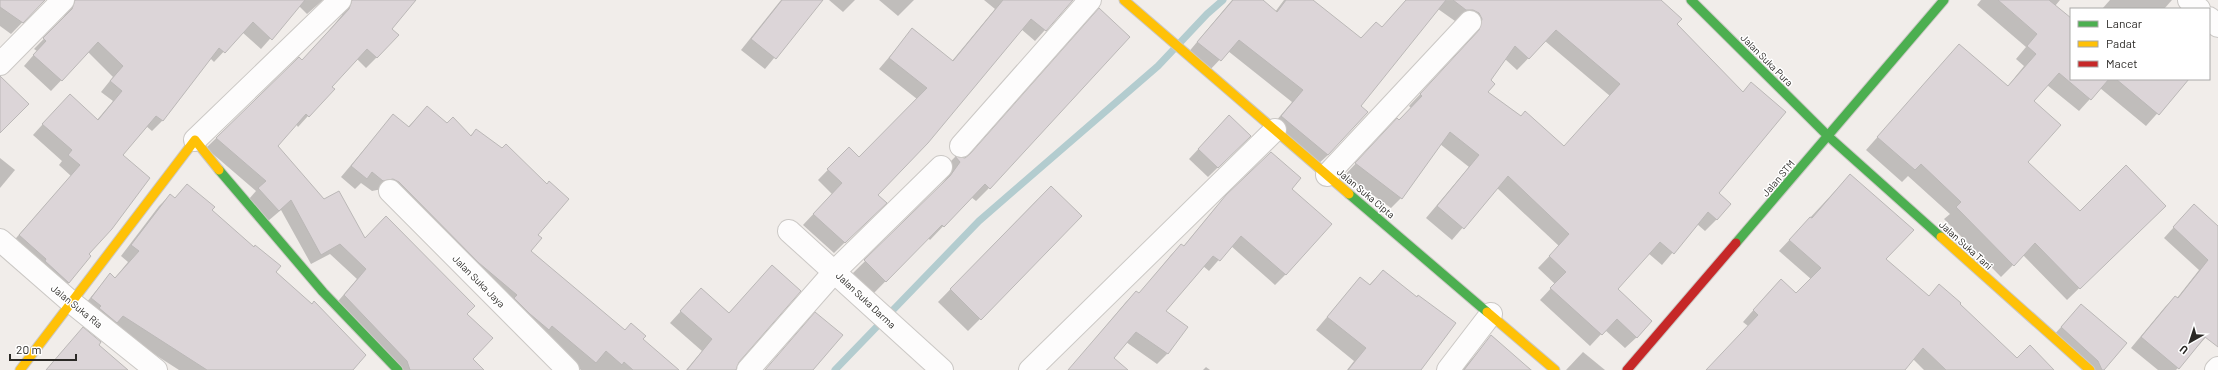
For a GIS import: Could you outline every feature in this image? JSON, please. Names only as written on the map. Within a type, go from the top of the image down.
[{"type":"street","points":[[0,64],[63,0]]},
{"type":"street","points":[[20,370],[195,140],[340,0]]},
{"type":"street","points":[[961,146],[1090,0]]},
{"type":"street","name":"Jalan Suka Cipta","points":[[1124,0],[1555,370]]},
{"type":"street","name":"Jalan Suka Pura","points":[[1691,0],[1828,136]]},
{"type":"street","name":"Jalan STM","points":[[1627,370],[1944,0]]},
{"type":"street","points":[[2189,0],[2198,8]]},
{"type":"street","points":[[2210,19],[2218,26]]},
{"type":"street","points":[[1327,175],[1470,22]]},
{"type":"street","points":[[1030,370],[1275,130]]},
{"type":"street","name":"Jalan Suka Tani","points":[[1828,136],[2090,370]]},
{"type":"street","points":[[195,140],[267,228],[323,292],[398,370]]},
{"type":"street","points":[[748,370],[835,271],[941,167]]},
{"type":"street","name":"Jalan Suka Jaya","points":[[390,191],[568,370]]},
{"type":"street","name":"Jalan Suka Darma","points":[[789,231],[835,271],[942,370]]},
{"type":"street","name":"Jalan Suka Ria","points":[[0,240],[143,366]]},
{"type":"street","points":[[1448,370],[1491,314]]},
{"type":"building","points":[[0,0],[45,0],[23,23],[0,7]]},
{"type":"building","points":[[75,0],[305,0],[272,40],[253,22],[225,53],[219,48],[163,121],[156,116],[123,155],[150,178],[112,229],[89,254],[91,256],[69,283],[45,261],[46,259],[19,235],[80,165],[68,155],[72,150],[42,124],[70,94],[98,120],[122,91],[110,81],[123,66],[98,42],[62,81],[33,55],[46,41],[43,38],[72,9]]},
{"type":"building","points":[[352,0],[416,0],[392,29],[399,35],[377,58],[367,49],[332,87],[335,89],[309,117],[306,114],[278,146],[324,199],[339,191],[365,238],[386,216],[475,306],[467,314],[493,338],[473,359],[484,370],[410,370],[407,361],[344,295],[366,269],[340,244],[321,255],[291,200],[279,211],[258,188],[266,181],[216,138],[299,57],[302,60],[349,9]]},
{"type":"building","points":[[782,0],[823,0],[776,59],[751,39]]},
{"type":"building","points":[[1003,0],[1073,0],[1046,31],[1031,19],[928,143],[878,195],[887,203],[845,243],[813,214],[842,183],[827,169],[849,147],[859,157],[927,88],[889,58],[912,28],[953,61]]},
{"type":"building","points":[[1233,0],[1263,0],[1277,12],[1286,0],[1313,0],[1361,38],[1376,22],[1382,27],[1406,0],[1446,0],[1361,106],[1368,112],[1328,155],[1281,116],[1303,90],[1239,40],[1221,61],[1197,42]]},
{"type":"building","points":[[1453,0],[1661,0],[1682,19],[1677,24],[1743,92],[1751,82],[1786,112],[1719,193],[1731,204],[1717,220],[1708,212],[1674,254],[1660,242],[1618,289],[1652,321],[1637,338],[1617,319],[1602,335],[1550,288],[1566,272],[1549,256],[1569,234],[1508,176],[1464,229],[1437,206],[1479,155],[1450,132],[1402,199],[1355,163],[1397,118],[1399,120],[1422,96],[1420,94],[1479,30],[1482,19],[1479,13],[1473,10],[1466,10]],"holes":[[[1556,30],[1620,84],[1564,146],[1525,111],[1521,116],[1488,92],[1495,84],[1491,80],[1515,46],[1529,59]]]},
{"type":"building","points":[[1998,0],[2049,0],[2070,17],[2070,80],[2108,80],[2091,100],[2059,73],[2034,101],[2061,125],[2028,162],[2080,211],[2126,165],[2166,206],[2080,289],[2035,243],[2014,266],[1956,207],[1961,202],[1921,164],[1915,170],[1877,137],[1959,44],[2008,86],[2036,54],[2027,46],[2037,34]]},
{"type":"building","points":[[1099,8],[1130,37],[990,189],[985,184],[944,227],[942,225],[886,282],[864,260],[950,176],[960,162],[955,156],[965,158],[970,154]]},
{"type":"building","points":[[0,76],[29,104],[0,133]]},
{"type":"building","points":[[2117,80],[2188,80],[2159,115]]},
{"type":"building","points":[[427,106],[447,123],[453,117],[471,136],[476,129],[502,148],[506,144],[547,184],[549,181],[569,199],[538,235],[542,238],[531,251],[625,330],[631,323],[646,336],[643,339],[679,370],[633,370],[624,362],[622,365],[606,351],[596,363],[552,326],[549,330],[530,314],[514,298],[517,295],[479,263],[399,182],[393,179],[383,181],[372,172],[367,179],[351,166],[393,114],[409,127]]},
{"type":"building","points":[[1229,115],[1251,136],[1218,168],[1198,149]]},
{"type":"building","points":[[1271,152],[1301,178],[1292,189],[1332,224],[1286,275],[1241,236],[1220,261],[1213,256],[1166,311],[1188,327],[1168,354],[1136,332],[1114,358],[1128,370],[1068,370],[1136,291],[1139,293],[1181,244],[1184,246],[1226,195]]},
{"type":"building","points":[[1850,174],[1914,230],[1886,259],[1929,296],[1939,284],[1961,303],[1960,304],[2017,358],[2030,345],[2054,370],[1946,370],[1923,348],[1905,370],[1706,370],[1758,315],[1753,310],[1781,279],[1796,293],[1821,268],[1789,240],[1810,217],[1812,218]]},
{"type":"building","points":[[187,184],[215,207],[212,210],[254,247],[255,245],[281,266],[276,272],[312,304],[314,301],[366,355],[353,370],[207,370],[123,316],[117,323],[99,308],[101,306],[91,298],[110,273],[115,278],[139,251],[131,245],[170,194],[175,198]]},
{"type":"building","points":[[1051,186],[1082,216],[981,320],[950,289]]},
{"type":"building","points":[[2194,204],[2218,226],[2218,347],[2205,337],[2179,369],[2141,337],[2175,296],[2178,298],[2208,260],[2173,227]]},
{"type":"building","points":[[772,265],[801,291],[739,362],[736,370],[687,370],[712,339],[680,311],[701,288],[729,313]]},
{"type":"building","points":[[1383,270],[1417,297],[1418,295],[1456,323],[1421,370],[1348,370],[1366,348],[1327,317],[1360,277],[1370,285]]},
{"type":"building","points":[[2081,304],[2127,343],[2104,370],[2102,370],[2098,361],[2061,327]]},
{"type":"building","points":[[815,312],[843,335],[813,370],[765,370]]},
{"type":"building","points":[[83,327],[101,342],[99,345],[128,370],[46,370]]},
{"type":"building","points":[[1491,335],[1531,370],[1464,370]]},
{"type":"waterway","points":[[835,370],[979,221],[1158,66],[1207,14],[1223,0]]},
{"type":"traffic: fast","points":[[1691,0],[1828,136],[1941,237]]},
{"type":"traffic: fast","points":[[1736,243],[1944,0]]},
{"type":"traffic: fast","points":[[219,170],[323,292],[398,370]]},
{"type":"traffic: fast","points":[[1349,194],[1487,312]]},
{"type":"traffic: slow","points":[[1124,0],[1349,194]]},
{"type":"traffic: slow","points":[[20,370],[195,140],[219,170]]},
{"type":"traffic: slow","points":[[1941,237],[2090,370]]},
{"type":"traffic: slow","points":[[1487,312],[1555,370]]},
{"type":"traffic: jam","points":[[1627,370],[1736,243]]}]
